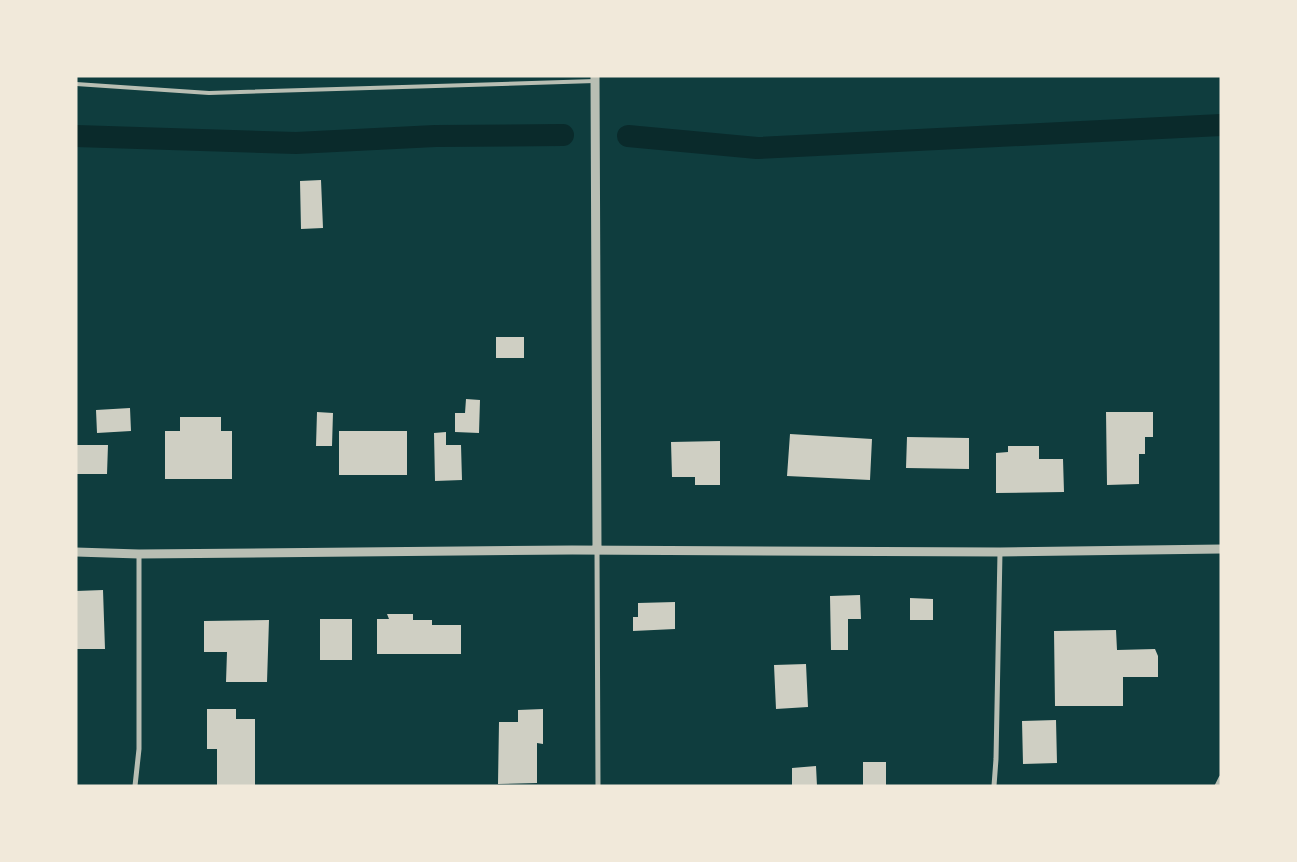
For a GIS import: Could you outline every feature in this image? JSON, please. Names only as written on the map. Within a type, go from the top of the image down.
[{"type":"street","points":[[595,79],[598,786]]},
{"type":"street","points":[[76,552],[139,554],[597,550],[1000,552],[1221,549]]},
{"type":"street","points":[[994,786],[1000,552]]},
{"type":"street","points":[[135,786],[139,749],[139,554]]},
{"type":"street","points":[[1217,786],[1221,778]]},
{"type":"lane","points":[[76,84],[209,93],[595,79]]},
{"type":"building","points":[[321,180],[323,228],[301,229],[300,181]]},
{"type":"building","points":[[496,337],[524,337],[524,358],[496,358]]},
{"type":"building","points":[[466,399],[480,400],[479,433],[455,432],[455,413],[465,413]]},
{"type":"building","points":[[130,408],[131,431],[97,433],[96,410]]},
{"type":"building","points":[[317,412],[333,413],[332,446],[316,446]]},
{"type":"building","points":[[1106,412],[1153,412],[1153,437],[1145,437],[1145,454],[1139,454],[1139,484],[1107,485]]},
{"type":"building","points":[[180,417],[221,417],[221,431],[232,431],[232,479],[165,479],[165,431],[180,431]]},
{"type":"building","points":[[339,431],[407,431],[407,475],[339,475]]},
{"type":"building","points":[[446,432],[446,445],[461,445],[462,480],[435,481],[434,433]]},
{"type":"building","points":[[790,434],[872,439],[870,480],[787,476]]},
{"type":"building","points":[[907,437],[969,438],[969,469],[906,468]]},
{"type":"building","points":[[720,441],[720,485],[695,485],[695,477],[672,477],[671,442]]},
{"type":"building","points":[[76,445],[108,445],[107,474],[76,474]]},
{"type":"building","points":[[1008,446],[1039,446],[1039,459],[1063,459],[1064,492],[996,493],[996,453],[1008,452]]},
{"type":"building","points":[[103,590],[105,649],[76,649],[76,591]]},
{"type":"building","points":[[860,595],[861,619],[848,619],[848,650],[831,650],[830,596]]},
{"type":"building","points":[[910,598],[933,599],[933,620],[910,620]]},
{"type":"building","points":[[675,602],[675,629],[633,631],[633,617],[638,617],[638,603]]},
{"type":"building","points":[[387,614],[413,614],[413,620],[432,620],[432,625],[461,625],[461,654],[377,654],[377,619],[389,619]]},
{"type":"building","points":[[320,619],[352,619],[352,660],[320,660]]},
{"type":"building","points":[[269,620],[267,682],[226,682],[227,652],[204,652],[204,621]]},
{"type":"building","points":[[1116,630],[1117,650],[1155,649],[1158,656],[1158,677],[1123,677],[1123,706],[1055,706],[1054,631]]},
{"type":"building","points":[[806,664],[808,707],[776,709],[774,665]]},
{"type":"building","points":[[207,709],[236,709],[236,719],[255,719],[255,786],[217,786],[217,749],[207,749]]},
{"type":"building","points":[[543,709],[543,744],[537,743],[537,783],[498,784],[499,722],[518,722],[518,710]]},
{"type":"building","points":[[1056,720],[1057,763],[1023,764],[1022,721]]},
{"type":"building","points":[[863,762],[886,762],[886,786],[863,786]]},
{"type":"building","points":[[816,766],[817,786],[792,786],[792,768]]},
{"type":"waterway","points":[[628,136],[757,148],[1221,125]]},
{"type":"waterway","points":[[76,136],[296,143],[435,136],[563,135]]}]
